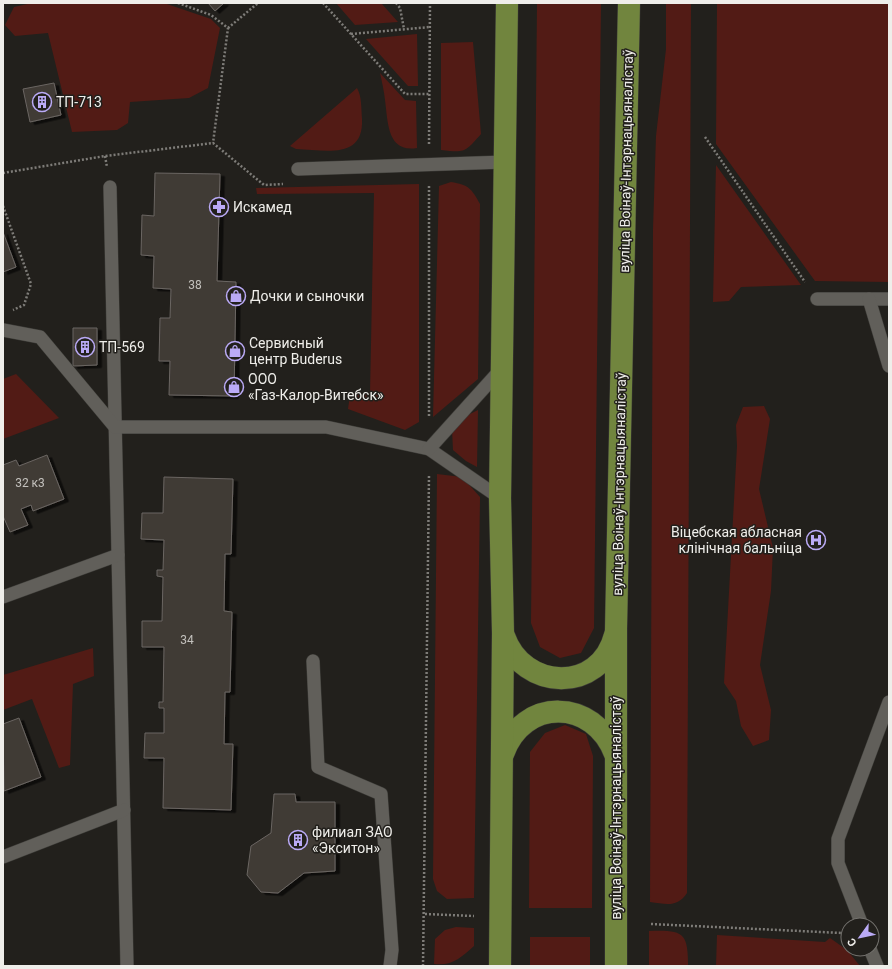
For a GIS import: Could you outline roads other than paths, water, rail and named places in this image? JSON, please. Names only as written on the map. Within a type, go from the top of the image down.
[{"type":"main road","points":[[500,966],[503,632],[500,498],[507,3]]},
{"type":"main road","name":"вуліца Воінаў-Інтэрнацыяналістаў","points":[[616,966],[616,629],[629,3]]},
{"type":"main road","points":[[503,632],[507,645],[523,666],[534,673],[559,679],[573,677],[586,672],[597,664],[606,654],[613,642],[616,629]]},
{"type":"main road","points":[[502,757],[507,743],[525,722],[537,715],[551,712],[565,712],[579,715],[598,727],[611,744],[616,757]]},
{"type":"lane","points":[[298,169],[505,162]]},
{"type":"lane","points":[[110,187],[127,966]]},
{"type":"lane","points":[[817,299],[889,299]]},
{"type":"lane","points":[[869,299],[889,366]]},
{"type":"lane","points":[[3,330],[40,337],[115,427]]},
{"type":"lane","points":[[429,449],[503,367]]},
{"type":"lane","points":[[115,427],[326,427],[429,449],[500,498]]},
{"type":"lane","points":[[3,597],[118,555]]},
{"type":"lane","points":[[313,660],[318,767],[381,794],[392,950],[390,966]]},
{"type":"lane","points":[[859,917],[838,863],[838,839],[889,702]]},
{"type":"lane","points":[[3,857],[124,810]]},
{"type":"place","name":"ТП-713","points":[[42,102]]},
{"type":"place","name":"Искамед","points":[[219,207]]},
{"type":"place","name":"Дочки и сыночки","points":[[236,296]]},
{"type":"place","name":"ТП-569","points":[[85,347]]},
{"type":"place","name":"Сервисный центр Buderus","points":[[235,351]]},
{"type":"place","name":"ООО «Газ-Калор-Витебск»","points":[[234,387]]},
{"type":"place","name":"Віцебская абласная клінічная бальніца","points":[[816,540]]},
{"type":"place","name":"филиал ЗАО «Экситон»","points":[[298,840]]}]
